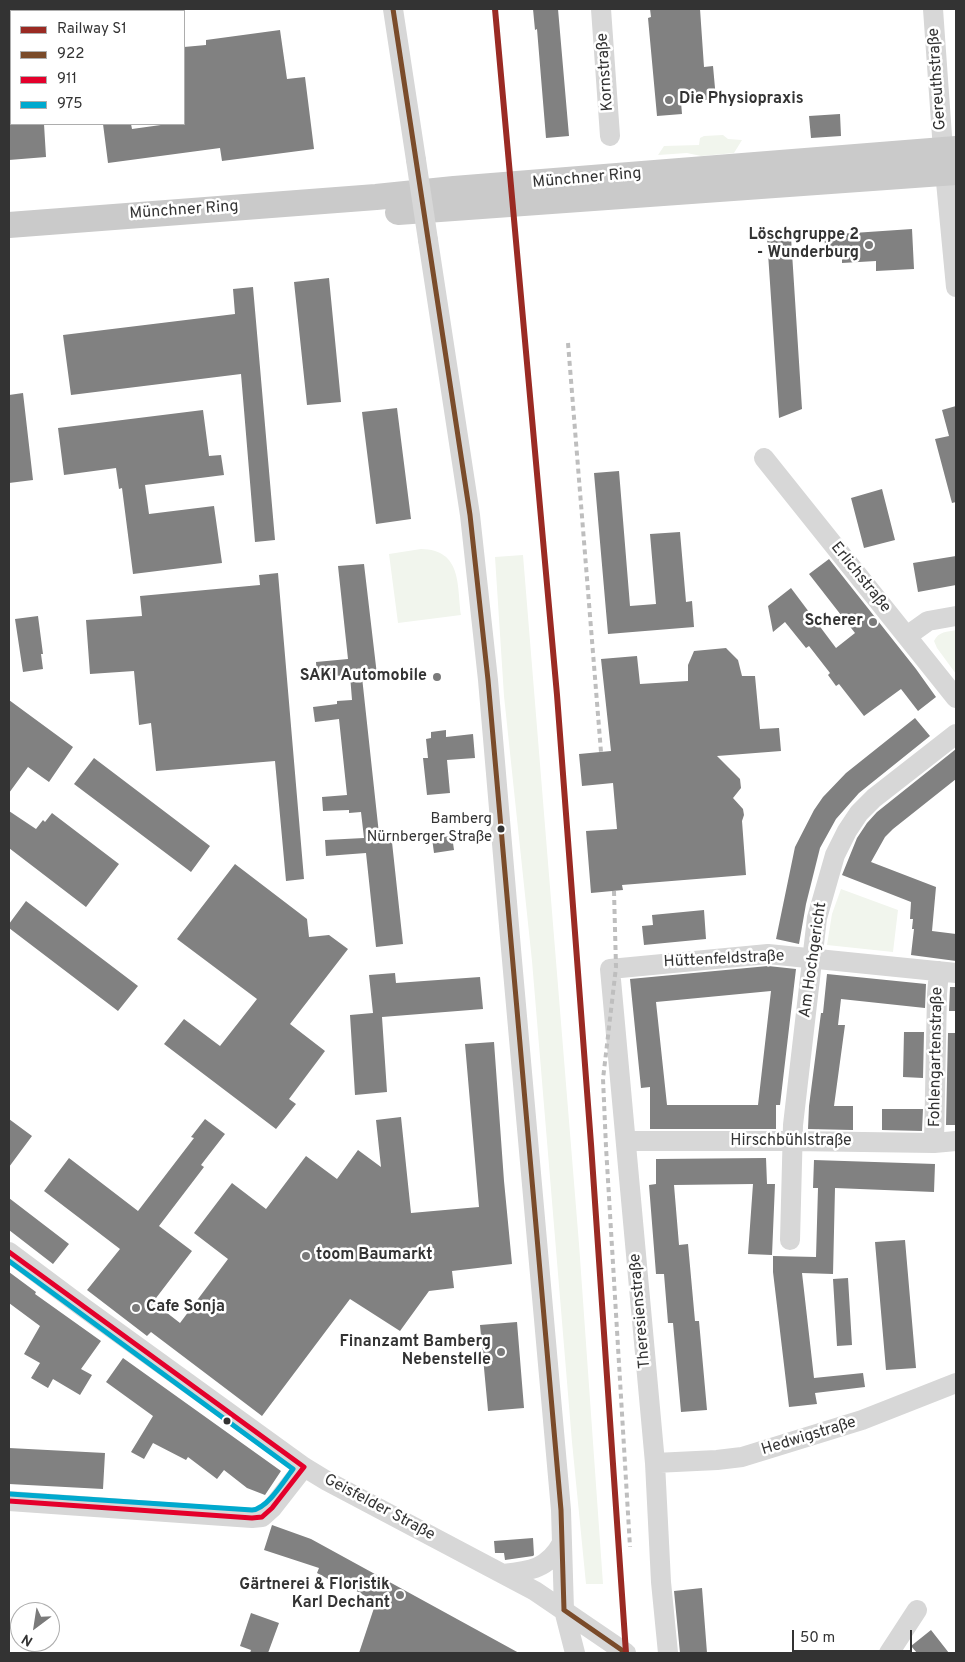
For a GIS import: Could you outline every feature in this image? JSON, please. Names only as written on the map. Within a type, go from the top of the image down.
[{"type":"main road","name":"Münchner Ring","points":[[9,225],[376,197],[950,161]]},
{"type":"main road","name":"Münchner Ring","points":[[9,242],[622,195],[745,188],[950,161]]},
{"type":"street","points":[[393,9],[470,515],[488,680],[561,1510],[564,1610],[575,1653]]},
{"type":"street","name":"Kornstraße","points":[[601,9],[610,136]]},
{"type":"street","name":"Gereuthstraße","points":[[933,9],[950,161],[956,287]]},
{"type":"street","name":"Erlichstraße","points":[[764,458],[956,698]]},
{"type":"street","points":[[907,636],[928,621],[956,616]]},
{"type":"street","name":"Am Hochgericht","points":[[790,1240],[792,1141],[817,918],[826,881],[835,855],[859,813],[874,798],[956,734]]},
{"type":"street","name":"Hüttenfeldstraße","points":[[610,969],[768,954],[948,972]]},
{"type":"street","name":"Theresienstraße","points":[[610,969],[655,1463],[660,1582],[668,1653]]},
{"type":"street","name":"Fohlengartenstraße","points":[[934,1144],[937,994],[948,972]]},
{"type":"street","name":"Hirschbühlstraße","points":[[626,1141],[792,1141],[934,1144],[956,1141]]},
{"type":"street","name":"Geisfelder Straße","points":[[9,1252],[304,1467],[535,1591],[626,1653]]},
{"type":"street","name":"Hedwigstraße","points":[[655,1463],[742,1457],[862,1420],[956,1383]]},
{"type":"street","points":[[9,1501],[205,1516],[262,1517],[272,1508],[304,1467]]},
{"type":"street","points":[[503,1574],[529,1571],[537,1568],[555,1556],[562,1543]]},
{"type":"street","points":[[889,1653],[917,1610]]},
{"type":"shaded area","points":[[723,135],[728,139],[742,140],[734,153],[701,156],[687,153],[658,155],[664,146],[699,145],[700,138],[704,136]]},
{"type":"shaded area","points":[[421,549],[444,555],[451,562],[457,581],[461,615],[398,623],[389,554]]},
{"type":"shaded area","points":[[523,555],[579,1244],[603,1584],[586,1584],[572,1442],[532,961],[504,696],[495,557]]},
{"type":"shaded area","points":[[956,630],[956,674],[934,641],[941,634]]},
{"type":"shaded area","points":[[841,889],[898,910],[893,952],[827,945],[832,914]]},
{"type":"building","points":[[533,9],[558,9],[569,136],[546,138],[537,29],[535,30]]},
{"type":"building","points":[[650,9],[700,9],[704,67],[713,66],[716,99],[681,102],[682,114],[657,116],[648,18],[651,17]]},
{"type":"building","points":[[280,30],[287,79],[305,77],[314,149],[222,161],[220,148],[108,163],[103,125],[131,125],[132,129],[161,125],[185,125],[185,47],[206,45],[206,40]]},
{"type":"building","points":[[840,114],[841,136],[811,138],[809,116]]},
{"type":"building","points":[[9,124],[44,125],[46,157],[9,160]]},
{"type":"building","name":"Löschgruppe 2 - Wunderburg","points":[[912,229],[914,269],[876,271],[876,261],[842,263],[842,254],[826,255],[824,235]]},
{"type":"building","points":[[791,237],[802,409],[779,418],[767,238]]},
{"type":"building","points":[[329,278],[341,402],[307,405],[294,282]]},
{"type":"building","points":[[253,287],[275,540],[255,542],[241,374],[71,395],[63,335],[235,314],[233,289]]},
{"type":"building","points":[[23,393],[33,480],[9,483],[9,395]]},
{"type":"building","points":[[956,406],[956,502],[952,503],[935,439],[949,436],[942,410]]},
{"type":"building","points":[[397,408],[411,519],[376,524],[362,412]]},
{"type":"building","points":[[203,410],[209,456],[221,455],[224,475],[145,485],[149,514],[214,506],[222,563],[133,574],[122,488],[119,489],[116,468],[64,475],[58,428]]},
{"type":"building","points":[[619,471],[630,606],[656,604],[650,534],[680,532],[686,602],[692,601],[694,627],[608,634],[594,473]]},
{"type":"building","points":[[882,489],[895,540],[864,548],[851,498]]},
{"type":"building","points":[[956,556],[956,585],[918,592],[913,563]]},
{"type":"building","points":[[829,559],[936,697],[918,711],[901,689],[864,716],[839,684],[836,686],[828,675],[830,673],[809,646],[806,648],[785,622],[773,632],[768,606],[791,588],[836,648],[855,633],[809,574]]},
{"type":"building","points":[[364,564],[377,675],[362,677],[379,834],[391,833],[403,944],[376,947],[366,853],[326,856],[325,840],[364,838],[361,812],[349,813],[349,810],[323,811],[322,797],[347,795],[339,719],[315,722],[313,707],[337,704],[337,701],[352,700],[350,675],[317,677],[316,662],[348,659],[338,566]]},
{"type":"building","points":[[278,573],[304,879],[286,881],[275,761],[156,771],[151,723],[139,725],[134,671],[90,674],[86,620],[142,616],[140,596],[260,585],[259,575]]},
{"type":"building","points":[[38,616],[43,669],[23,672],[15,619]]},
{"type":"building","points":[[726,648],[738,660],[742,676],[755,676],[760,729],[779,728],[781,751],[717,756],[740,779],[741,788],[733,798],[743,809],[742,821],[746,875],[622,885],[623,890],[591,893],[586,831],[617,829],[613,783],[582,786],[579,754],[611,751],[601,659],[637,656],[640,684],[688,681],[688,665],[694,651]]},
{"type":"building","points":[[9,700],[73,747],[49,782],[28,767],[9,793]]},
{"type":"building","points":[[915,718],[930,736],[859,793],[836,819],[820,848],[806,904],[799,944],[776,939],[795,847],[814,810],[823,797],[846,773]]},
{"type":"building","points":[[446,730],[446,737],[473,734],[475,758],[447,760],[450,793],[427,795],[423,758],[428,758],[426,739],[431,738],[431,732]]},
{"type":"building","points":[[956,749],[956,779],[893,829],[885,837],[871,862],[936,887],[932,931],[956,934],[956,961],[911,955],[914,929],[912,929],[913,919],[910,919],[911,902],[842,875],[857,838],[867,823],[877,812]]},
{"type":"building","points":[[94,758],[210,846],[191,872],[74,784]]},
{"type":"building","points":[[9,811],[36,829],[52,813],[119,864],[86,907],[9,848]]},
{"type":"building","points":[[452,836],[454,850],[434,853],[432,838]]},
{"type":"building","points":[[235,864],[307,919],[309,937],[329,935],[348,949],[290,1024],[325,1051],[289,1099],[296,1104],[276,1129],[164,1044],[184,1019],[220,1046],[257,999],[177,939]]},
{"type":"building","points":[[26,901],[138,986],[118,1011],[9,928],[9,924]]},
{"type":"building","points":[[704,910],[706,939],[644,945],[642,926],[653,925],[652,915]]},
{"type":"building","points":[[768,966],[796,969],[780,1105],[776,1105],[776,1129],[650,1129],[650,1087],[641,1088],[630,979]],"holes":[[[771,991],[758,1105],[667,1105],[656,1002]]]},
{"type":"building","points":[[395,973],[396,983],[480,977],[483,1009],[382,1017],[387,1092],[355,1095],[350,1015],[373,1013],[369,975]]},
{"type":"building","points":[[827,974],[926,984],[925,1008],[841,999],[838,1025],[845,1025],[834,1106],[853,1106],[853,1130],[808,1129],[809,1106]]},
{"type":"building","points":[[950,987],[956,987],[956,1011],[949,1011]]},
{"type":"building","points":[[904,1032],[924,1032],[923,1078],[903,1077]]},
{"type":"building","points":[[948,1033],[956,1033],[956,1125],[946,1125]]},
{"type":"building","points":[[494,1042],[512,1264],[452,1271],[454,1288],[429,1291],[400,1331],[350,1299],[262,1416],[151,1332],[147,1336],[87,1290],[120,1249],[44,1191],[69,1158],[138,1211],[194,1138],[191,1137],[205,1119],[225,1134],[201,1165],[204,1167],[159,1226],[192,1251],[153,1302],[180,1323],[228,1259],[194,1233],[232,1183],[266,1209],[306,1156],[337,1179],[358,1150],[381,1167],[376,1120],[401,1117],[411,1213],[479,1207],[465,1044]]},
{"type":"building","points":[[882,1109],[923,1109],[922,1131],[882,1130]]},
{"type":"building","points":[[9,1119],[32,1136],[9,1167]]},
{"type":"building","points":[[766,1158],[767,1184],[775,1184],[772,1255],[748,1254],[753,1184],[674,1185],[679,1245],[688,1244],[695,1321],[699,1321],[707,1410],[681,1412],[673,1323],[668,1323],[664,1274],[656,1274],[649,1185],[656,1184],[656,1159]]},
{"type":"building","points":[[814,1160],[935,1164],[934,1192],[835,1188],[833,1274],[802,1273],[814,1378],[863,1373],[865,1387],[815,1393],[817,1404],[789,1407],[773,1272],[773,1256],[816,1257],[818,1188],[813,1188]]},
{"type":"building","points":[[9,1198],[69,1244],[53,1264],[9,1230]]},
{"type":"building","points":[[905,1240],[916,1368],[886,1370],[875,1242]]},
{"type":"building","points":[[9,1272],[36,1292],[35,1294],[101,1341],[81,1369],[92,1375],[80,1395],[53,1379],[48,1388],[31,1378],[40,1363],[24,1354],[40,1326],[9,1303]]},
{"type":"building","points":[[848,1278],[852,1345],[837,1346],[833,1279]]},
{"type":"building","points":[[517,1322],[524,1408],[488,1411],[480,1325]]},
{"type":"building","points":[[123,1358],[281,1471],[265,1495],[247,1488],[224,1470],[217,1479],[188,1457],[186,1460],[153,1443],[144,1459],[131,1452],[153,1416],[106,1382]]},
{"type":"building","points":[[9,1448],[105,1453],[103,1489],[9,1484]]},
{"type":"building","points":[[272,1525],[311,1539],[519,1653],[359,1653],[376,1602],[351,1588],[350,1591],[317,1573],[319,1568],[264,1550]]},
{"type":"building","points":[[533,1538],[533,1556],[505,1560],[504,1553],[495,1553],[494,1541]]},
{"type":"building","points":[[702,1588],[707,1653],[680,1653],[674,1591]]},
{"type":"building","points":[[251,1613],[279,1623],[268,1653],[250,1653],[251,1650],[240,1646]]},
{"type":"building","points":[[931,1630],[949,1653],[917,1653],[911,1646]]},
{"type":"railway","points":[[568,343],[601,752]]},
{"type":"railway","points":[[614,891],[616,967],[603,1079],[630,1547]]},
{"type":"rail line","name":"S1","points":[[495,9],[557,695],[591,1144],[626,1653]]},
{"type":"transit line","name":"922","points":[[393,9],[470,515],[488,680],[561,1510],[564,1610]]},
{"type":"transit line","name":"911","points":[[9,1252],[304,1467]]},
{"type":"transit line","name":"975","points":[[9,1261],[293,1469],[269,1500],[252,1510],[10,1494]]},
{"type":"transit line","name":"911","points":[[9,1501],[252,1518],[262,1517],[272,1508],[304,1467]]},
{"type":"transit line","name":"922","points":[[564,1610],[626,1653]]},
{"type":"place","name":"Die Physiopraxis","points":[[669,100]]},
{"type":"place","name":"Löschgruppe 2 - Wunderburg","points":[[869,245]]},
{"type":"place","name":"Scherer","points":[[873,622]]},
{"type":"place","name":"SAKI Automobile","points":[[437,677]]},
{"type":"place","name":"Bamberg Nürnberger Straße","points":[[501,829]]},
{"type":"place","name":"toom Baumarkt","points":[[306,1256]]},
{"type":"place","name":"Cafe Sonja","points":[[136,1308]]},
{"type":"place","name":"Finanzamt Bamberg Nebenstelle","points":[[501,1352]]},
{"type":"place","name":"Gärtnerei & Floristik Karl Dechant","points":[[400,1595]]}]
